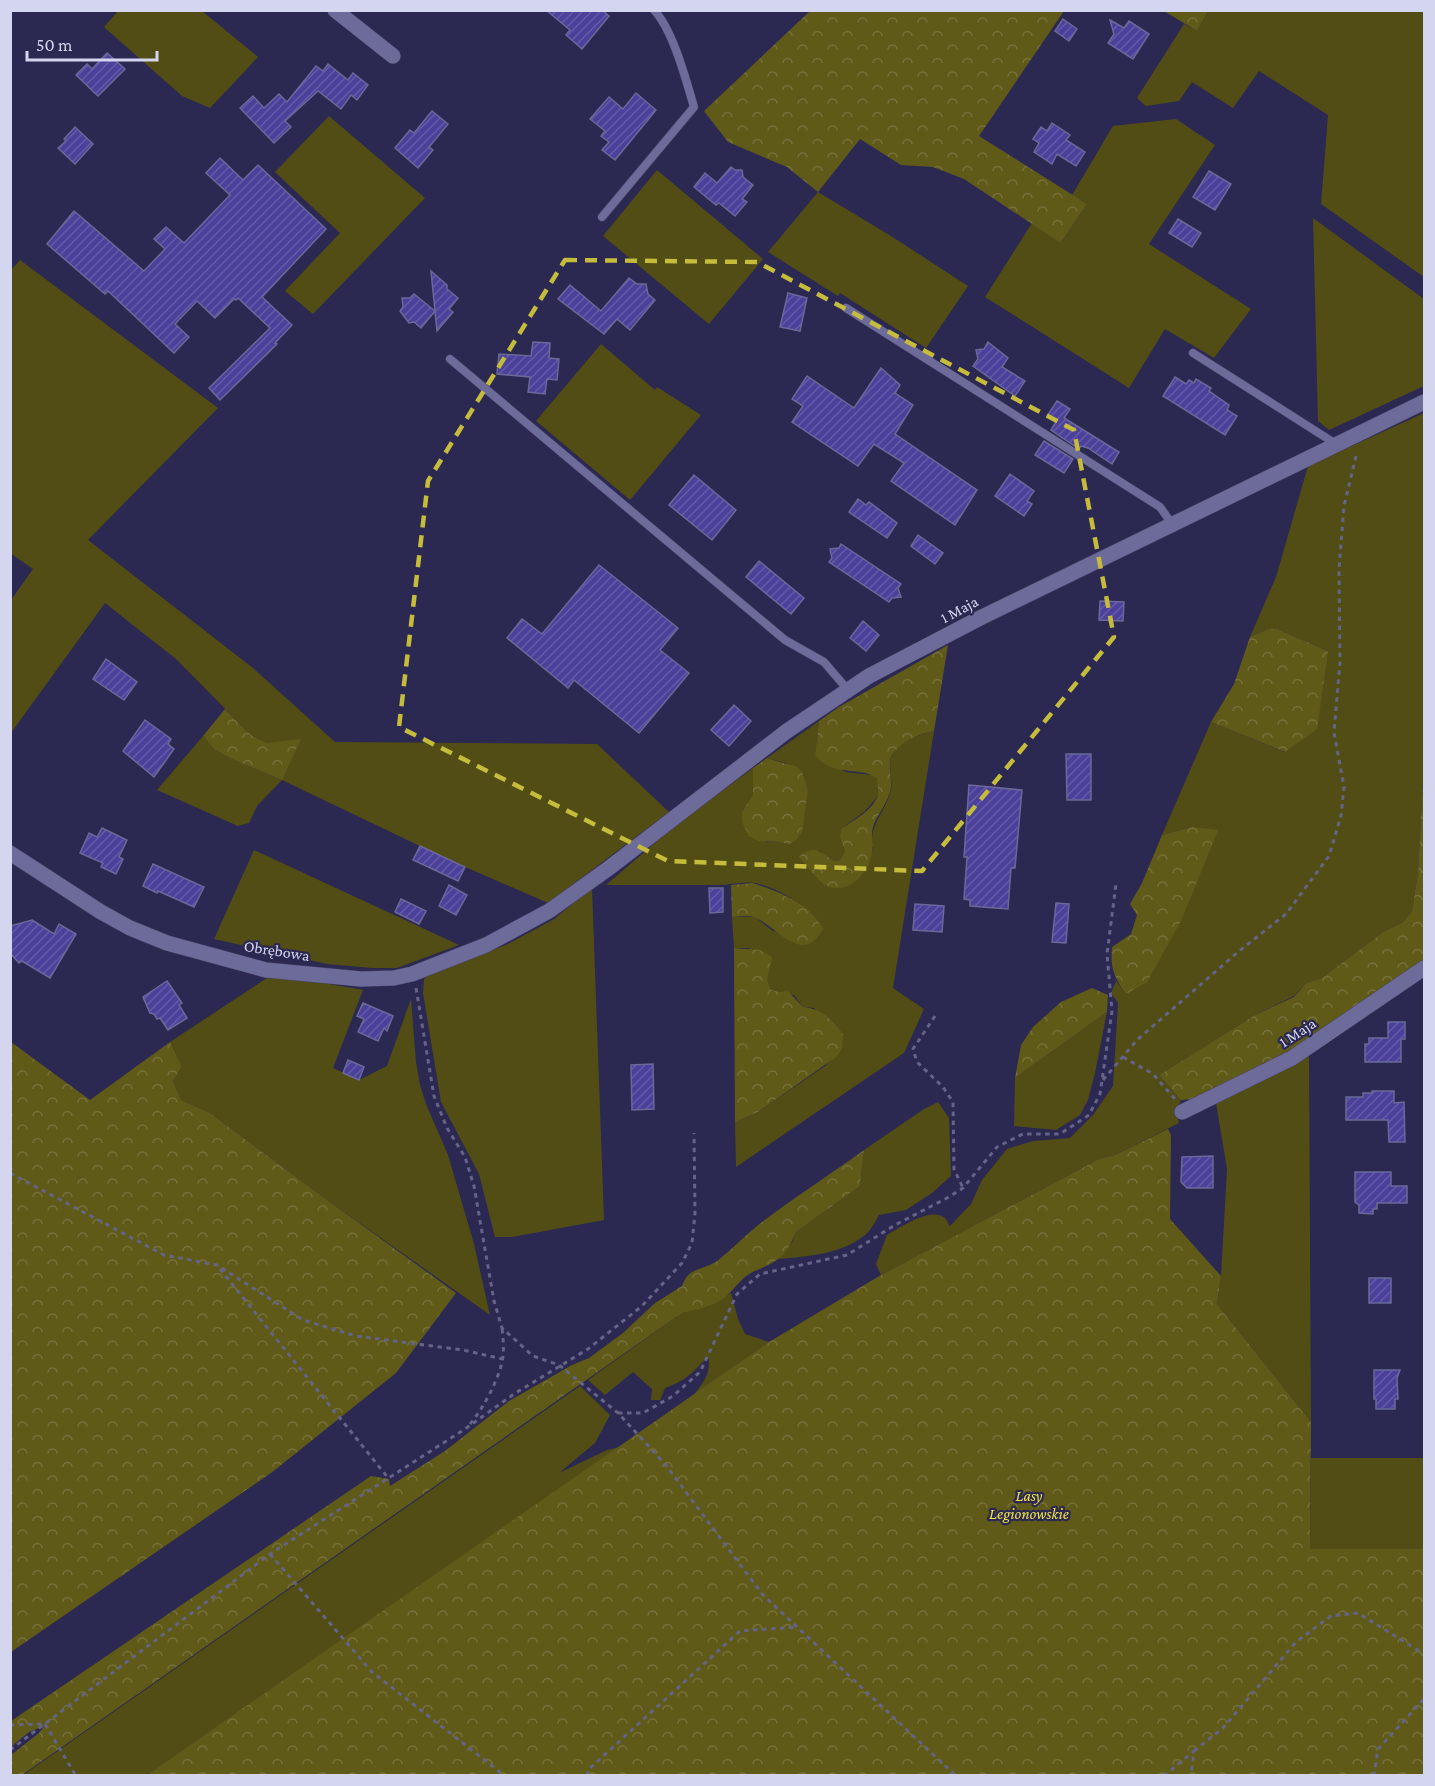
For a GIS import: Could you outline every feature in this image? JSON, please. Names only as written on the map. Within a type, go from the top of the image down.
[{"type":"street","points":[[335,10],[393,56]]},
{"type":"street","name":"1 Maja","points":[[549,911],[604,872],[787,731],[869,676],[980,618],[1425,402]]},
{"type":"street","name":"Obrębowa","points":[[10,853],[101,912],[130,928],[167,943],[266,970],[361,979],[394,978],[412,974],[486,945],[549,911]]},
{"type":"street","name":"1 Maja","points":[[1182,1112],[1292,1058],[1425,968]]},
{"type":"lane","points":[[602,217],[694,107],[681,64],[661,18],[654,10]]},
{"type":"lane","points":[[846,308],[1160,507],[1172,524]]},
{"type":"lane","points":[[1193,353],[1336,444]]},
{"type":"lane","points":[[450,359],[785,640],[824,662],[848,690]]},
{"type":"path","points":[[1102,1081],[1137,1040],[1238,952],[1286,914],[1329,856],[1341,816],[1344,787],[1334,732],[1340,662],[1339,569],[1344,506],[1361,432]]},
{"type":"path","points":[[618,1413],[643,1413],[673,1396],[700,1372],[737,1294],[760,1274],[847,1255],[963,1188],[997,1147],[1023,1134],[1060,1134],[1089,1115],[1100,1094],[1113,1011],[1107,954],[1116,884]]},
{"type":"path","points":[[412,974],[419,1001],[434,1096],[447,1128],[465,1157],[474,1186],[494,1301],[502,1328],[503,1359],[495,1382],[476,1417],[465,1429]]},
{"type":"path","points":[[935,1016],[913,1049],[917,1062],[943,1088],[953,1102],[954,1169],[963,1188]]},
{"type":"path","points":[[1123,1057],[1153,1074],[1174,1098],[1182,1112]]},
{"type":"path","points":[[10,1750],[270,1554],[389,1479],[514,1394],[588,1349],[642,1306],[682,1263],[692,1244],[695,1212],[694,1133]]},
{"type":"path","points":[[10,1173],[164,1255],[217,1265],[303,1320],[356,1336],[463,1350],[503,1359]]},
{"type":"path","points":[[217,1265],[389,1479]]},
{"type":"path","points":[[502,1328],[532,1356],[560,1365],[618,1413],[665,1464],[763,1594],[956,1776]]},
{"type":"path","points":[[270,1554],[372,1672],[505,1776]]},
{"type":"path","points":[[1164,1776],[1222,1728],[1296,1642],[1331,1616],[1358,1613],[1425,1654]]},
{"type":"path","points":[[587,1776],[589,1769],[740,1631],[798,1627]]},
{"type":"path","points":[[1374,1776],[1378,1749],[1425,1699]]},
{"type":"path","points":[[10,1725],[45,1724]]},
{"type":"path","points":[[45,1724],[76,1776]]},
{"type":"path","points":[[1191,1776],[1194,1751]]},
{"type":"highlighted area","points":[[565,260],[757,262],[1074,430],[1114,637],[922,871],[668,861],[399,727],[428,481]]},
{"type":"shaded area","points":[[119,10],[202,11],[258,57],[210,108],[182,96],[104,27]]},
{"type":"shaded area","points":[[1208,11],[1424,11],[1424,277],[1321,204],[1328,115],[1259,71],[1233,108],[1192,82],[1179,101],[1146,106],[1137,98],[1184,24],[1197,31]]},
{"type":"shaded area","points":[[329,116],[425,198],[313,314],[285,291],[340,233],[275,172]]},
{"type":"shaded area","points":[[1176,119],[1215,145],[1149,244],[1251,309],[1214,358],[1165,329],[1129,388],[985,297],[1032,223],[1062,242],[1087,204],[1072,195],[1113,126]]},
{"type":"shaded area","points":[[657,170],[763,259],[709,324],[603,236]]},
{"type":"shaded area","points":[[818,192],[968,286],[926,348],[840,293],[838,296],[768,252]]},
{"type":"shaded area","points":[[1313,218],[1424,299],[1424,386],[1329,430],[1318,421]]},
{"type":"shaded area","points":[[20,260],[218,408],[88,540],[253,668],[335,742],[597,744],[669,812],[548,903],[447,859],[282,780],[267,743],[251,735],[176,659],[105,603],[11,733],[11,600],[33,569],[10,553],[10,271]]},
{"type":"shaded area","points":[[601,344],[655,390],[657,387],[701,415],[630,500],[536,421]]},
{"type":"shaded area","points":[[1424,413],[1424,763],[1418,872],[1412,911],[1403,922],[1383,932],[1322,978],[1306,983],[1294,996],[1255,1015],[1159,1075],[1181,1100],[1176,1113],[1179,1123],[1115,1155],[1099,1159],[881,1275],[876,1264],[887,1235],[923,1216],[939,1215],[945,1218],[950,1226],[971,1204],[982,1180],[1007,1149],[1033,1141],[1070,1138],[1093,1115],[1113,1086],[1118,1003],[1111,993],[1116,981],[1126,994],[1192,827],[1162,835],[1211,722],[1284,752],[1328,651],[1277,629],[1268,629],[1250,637],[1276,577],[1308,466]]},
{"type":"shaded area","points":[[819,721],[815,755],[846,772],[872,775],[877,779],[878,795],[864,812],[842,828],[842,842],[845,851],[840,860],[834,861],[819,851],[810,868],[817,878],[873,850],[875,825],[891,789],[890,765],[894,752],[907,741],[934,731],[893,988],[924,1009],[904,1053],[736,1167],[735,1122],[758,1112],[825,1066],[842,1049],[814,1008],[803,1007],[794,995],[771,990],[749,948],[734,948],[732,917],[755,917],[773,931],[818,937],[822,929],[811,913],[802,906],[774,889],[755,883],[606,885],[671,829],[753,768],[753,794],[742,812],[742,822],[766,842],[782,842],[788,845],[808,790],[805,782],[786,763],[767,758]]},
{"type":"shaded area","points":[[203,736],[215,750],[282,780],[257,806],[249,823],[238,826],[157,790]]},
{"type":"shaded area","points":[[254,850],[459,945],[397,968],[372,968],[327,964],[214,939]]},
{"type":"shaded area","points":[[592,888],[604,1220],[512,1237],[495,1237],[479,1174],[441,1102],[423,993],[424,980],[426,976],[508,944],[554,919]]},
{"type":"shaded area","points":[[273,974],[363,990],[333,1068],[359,1080],[387,1066],[411,999],[420,1085],[448,1155],[474,1244],[490,1315],[330,1202],[210,1113],[181,1100],[173,1081],[182,1066],[170,1042]]},
{"type":"shaded area","points":[[1107,1012],[1088,1100],[1080,1115],[1056,1130],[1014,1126],[1015,1078]]},
{"type":"shaded area","points":[[1309,1053],[1311,1422],[1217,1304],[1221,1276],[1227,1169],[1216,1103]]},
{"type":"shaded area","points":[[938,1102],[949,1118],[951,1176],[932,1193],[906,1210],[879,1215],[867,1233],[845,1247],[801,1257],[778,1259],[792,1242],[796,1232],[860,1186],[864,1150]]},
{"type":"shaded area","points":[[731,1293],[745,1334],[769,1342],[694,1395],[708,1373],[708,1356],[689,1375],[665,1388],[660,1400],[651,1400],[652,1389],[633,1372],[605,1395],[588,1380],[682,1313],[709,1306]]},
{"type":"shaded area","points":[[580,1386],[610,1415],[595,1443],[559,1473],[607,1450],[620,1447],[147,1775],[22,1776]]},
{"type":"shaded area","points":[[1311,1458],[1423,1458],[1424,1549],[1310,1549]]},
{"type":"green space","points":[[810,11],[1064,11],[979,136],[1087,204],[1061,243],[964,179],[933,167],[901,165],[860,139],[818,192],[787,167],[728,142],[704,111]]},
{"type":"green space","points":[[1164,11],[1208,11],[1197,31]]},
{"type":"green space","points":[[1268,629],[1277,629],[1328,651],[1317,729],[1285,752],[1211,722],[1234,684],[1250,637]]},
{"type":"green space","points":[[948,645],[934,731],[908,741],[894,752],[890,764],[890,792],[873,828],[872,852],[867,868],[856,881],[848,886],[832,888],[817,878],[799,857],[808,851],[816,850],[834,861],[840,860],[845,851],[840,837],[842,828],[873,805],[878,794],[877,779],[864,773],[831,767],[815,755],[819,721],[839,707]]},
{"type":"green space","points":[[225,709],[251,735],[267,743],[301,739],[282,780],[215,750],[203,736]]},
{"type":"green space","points":[[767,758],[797,767],[802,772],[808,790],[802,832],[788,845],[782,842],[759,841],[749,836],[742,822],[742,812],[753,794],[753,768]]},
{"type":"green space","points":[[1424,763],[1424,964],[1290,1056],[1205,1098],[1181,1100],[1159,1075],[1255,1015],[1294,997],[1306,983],[1322,978],[1383,932],[1403,922],[1412,911],[1418,872]]},
{"type":"green space","points":[[1192,827],[1218,830],[1181,921],[1147,982],[1126,994],[1114,972],[1112,947],[1131,934],[1137,915],[1130,904],[1142,883],[1162,835]]},
{"type":"green space","points":[[752,883],[792,899],[810,912],[823,929],[815,940],[807,944],[799,944],[790,941],[756,918],[732,917],[731,885]]},
{"type":"green space","points":[[734,948],[760,950],[772,957],[767,980],[771,990],[788,991],[803,1007],[816,1010],[826,1016],[843,1034],[842,1049],[836,1057],[758,1112],[735,1122]]},
{"type":"green space","points":[[1092,988],[1108,995],[1107,1012],[1015,1078],[1021,1045],[1033,1027],[1061,1002]]},
{"type":"green space","points":[[11,1042],[90,1100],[170,1042],[182,1066],[173,1081],[181,1100],[210,1113],[456,1293],[396,1373],[271,1473],[11,1652]]},
{"type":"green space","name":"Lasy Legionowskie","points":[[1168,1129],[1171,1135],[1170,1219],[1221,1276],[1217,1304],[1311,1422],[1310,1549],[1424,1549],[1424,1775],[147,1775],[769,1342],[881,1275],[1099,1159],[1115,1155]]},
{"type":"green space","points":[[864,1150],[860,1186],[796,1232],[781,1257],[745,1277],[718,1302],[682,1313],[22,1775],[11,1775],[11,1755],[39,1733],[44,1726],[29,1732],[11,1747],[11,1721],[371,1476],[389,1479],[390,1486],[445,1451],[509,1401],[572,1365],[589,1358],[623,1333],[655,1303],[682,1286],[688,1275],[717,1261],[762,1222]]},
{"type":"building","points":[[546,10],[602,10],[609,16],[582,49],[566,35],[570,30]]},
{"type":"building","points":[[1063,19],[1077,29],[1069,41],[1055,31]]},
{"type":"building","points":[[1110,20],[1124,28],[1129,21],[1149,34],[1133,59],[1108,43],[1114,34]]},
{"type":"building","points":[[107,53],[125,69],[98,96],[76,75],[87,64],[92,69]]},
{"type":"building","points":[[328,64],[348,80],[353,73],[368,85],[357,100],[351,95],[341,109],[318,91],[285,121],[291,127],[274,143],[240,108],[253,96],[264,108],[279,94],[287,102],[316,66],[323,71]]},
{"type":"building","points":[[636,93],[656,110],[615,160],[602,150],[609,142],[601,136],[605,131],[590,119],[609,97],[623,109]]},
{"type":"building","points":[[432,111],[448,124],[429,147],[433,150],[418,168],[395,148],[410,130],[414,133]]},
{"type":"building","points":[[1052,123],[1070,135],[1066,140],[1085,152],[1076,166],[1057,154],[1052,164],[1034,152],[1039,143],[1033,139],[1041,127],[1047,131]]},
{"type":"building","points":[[75,127],[93,144],[75,164],[58,148],[66,141],[64,139]]},
{"type":"building","points":[[220,158],[243,180],[258,165],[326,229],[262,297],[292,325],[275,343],[277,344],[220,400],[209,388],[270,328],[238,298],[234,299],[215,318],[197,301],[175,324],[189,337],[174,353],[108,291],[105,294],[47,244],[74,211],[144,271],[165,249],[154,239],[166,227],[184,243],[230,195],[206,173]]},
{"type":"building","points":[[731,167],[735,170],[742,170],[743,177],[753,185],[742,199],[747,202],[735,216],[719,203],[716,205],[694,187],[705,173],[717,183]]},
{"type":"building","points":[[1209,171],[1231,184],[1215,210],[1193,197]]},
{"type":"building","points":[[1178,219],[1201,233],[1192,247],[1169,233]]},
{"type":"building","points":[[431,271],[458,298],[449,309],[453,312],[437,331]]},
{"type":"building","points":[[629,278],[637,284],[646,284],[648,294],[655,300],[630,330],[617,319],[604,334],[558,299],[570,285],[601,311]]},
{"type":"building","points":[[788,293],[807,298],[800,331],[780,327]]},
{"type":"building","points":[[414,294],[435,311],[421,328],[414,322],[409,323],[400,311],[403,307],[402,298],[410,298]]},
{"type":"building","points":[[533,342],[550,343],[549,358],[559,359],[557,380],[547,379],[545,394],[528,392],[530,377],[497,374],[499,354],[531,356]]},
{"type":"building","points":[[988,342],[1008,358],[1002,367],[1025,381],[1015,396],[973,366],[978,359],[976,350],[984,349]]},
{"type":"building","points":[[881,368],[900,385],[895,393],[913,405],[895,434],[977,490],[955,525],[891,481],[904,463],[874,444],[858,466],[792,422],[803,406],[792,399],[807,376],[854,408]]},
{"type":"building","points":[[1175,377],[1186,384],[1189,380],[1194,383],[1196,379],[1211,388],[1209,391],[1229,405],[1227,410],[1237,416],[1225,435],[1163,396]]},
{"type":"building","points":[[1057,401],[1070,409],[1064,418],[1119,452],[1112,464],[1088,448],[1081,446],[1079,449],[1051,430],[1056,422],[1047,416]]},
{"type":"building","points":[[1044,441],[1073,459],[1064,473],[1035,455]]},
{"type":"building","points":[[1010,474],[1034,491],[1027,501],[1032,504],[1024,516],[995,496]]},
{"type":"building","points":[[694,475],[736,510],[712,540],[669,505]]},
{"type":"building","points":[[858,499],[866,505],[869,502],[897,523],[887,538],[849,512]]},
{"type":"building","points":[[918,535],[943,553],[935,564],[911,546]]},
{"type":"building","points":[[841,544],[901,584],[898,588],[901,597],[892,598],[889,602],[829,562],[832,558],[830,549],[839,548]]},
{"type":"building","points":[[759,561],[804,598],[791,614],[746,577]]},
{"type":"building","points":[[599,565],[678,628],[660,650],[689,673],[639,733],[574,680],[568,688],[507,638],[522,619],[542,634]]},
{"type":"building","points":[[1100,601],[1124,602],[1123,621],[1099,620]]},
{"type":"building","points":[[863,621],[879,635],[866,651],[850,638]]},
{"type":"building","points":[[106,659],[137,682],[124,700],[93,679]]},
{"type":"building","points":[[734,705],[751,721],[729,746],[711,730]]},
{"type":"building","points":[[145,720],[171,739],[168,744],[174,749],[154,777],[123,751]]},
{"type":"building","points":[[1066,754],[1091,754],[1091,800],[1067,800]]},
{"type":"building","points":[[969,785],[1022,790],[1015,868],[1011,868],[1008,909],[970,906],[970,900],[964,899],[967,857],[964,857]]},
{"type":"building","points":[[102,828],[127,840],[119,857],[123,859],[116,874],[101,867],[103,863],[80,853],[89,833],[97,837]]},
{"type":"building","points":[[420,846],[465,867],[458,881],[413,860]]},
{"type":"building","points":[[153,864],[204,887],[194,907],[143,886]]},
{"type":"building","points":[[449,885],[467,895],[456,915],[439,906]]},
{"type":"building","points":[[709,888],[723,888],[723,912],[710,913]]},
{"type":"building","points":[[401,899],[426,911],[419,924],[395,912]]},
{"type":"building","points":[[1056,903],[1069,904],[1066,943],[1052,942]]},
{"type":"building","points":[[915,904],[944,906],[942,932],[913,930]]},
{"type":"building","points":[[32,920],[54,934],[59,924],[76,934],[50,978],[22,961],[19,963],[10,953],[10,926]]},
{"type":"building","points":[[167,981],[182,1003],[179,1005],[187,1018],[168,1030],[160,1018],[157,1019],[154,1014],[150,1013],[143,997]]},
{"type":"building","points":[[363,1003],[393,1016],[387,1031],[384,1028],[378,1041],[358,1032],[364,1019],[357,1016]]},
{"type":"building","points":[[1388,1022],[1405,1022],[1405,1039],[1401,1039],[1401,1062],[1365,1062],[1365,1044],[1369,1044],[1369,1038],[1388,1038]]},
{"type":"building","points":[[348,1060],[364,1067],[359,1080],[343,1073]]},
{"type":"building","points":[[653,1064],[654,1109],[632,1110],[631,1065]]},
{"type":"building","points":[[1372,1091],[1394,1091],[1394,1103],[1404,1102],[1405,1142],[1389,1142],[1388,1120],[1346,1120],[1346,1097],[1363,1097],[1363,1093],[1372,1093]]},
{"type":"building","points":[[1213,1156],[1213,1188],[1187,1188],[1181,1182],[1182,1157]]},
{"type":"building","points":[[1355,1172],[1391,1172],[1391,1186],[1407,1186],[1407,1203],[1377,1203],[1377,1209],[1373,1209],[1373,1214],[1359,1213],[1359,1205],[1355,1202]]},
{"type":"building","points":[[1369,1278],[1391,1278],[1391,1303],[1369,1303]]},
{"type":"building","points":[[1374,1370],[1400,1370],[1397,1378],[1398,1399],[1395,1399],[1395,1409],[1376,1409]]}]
